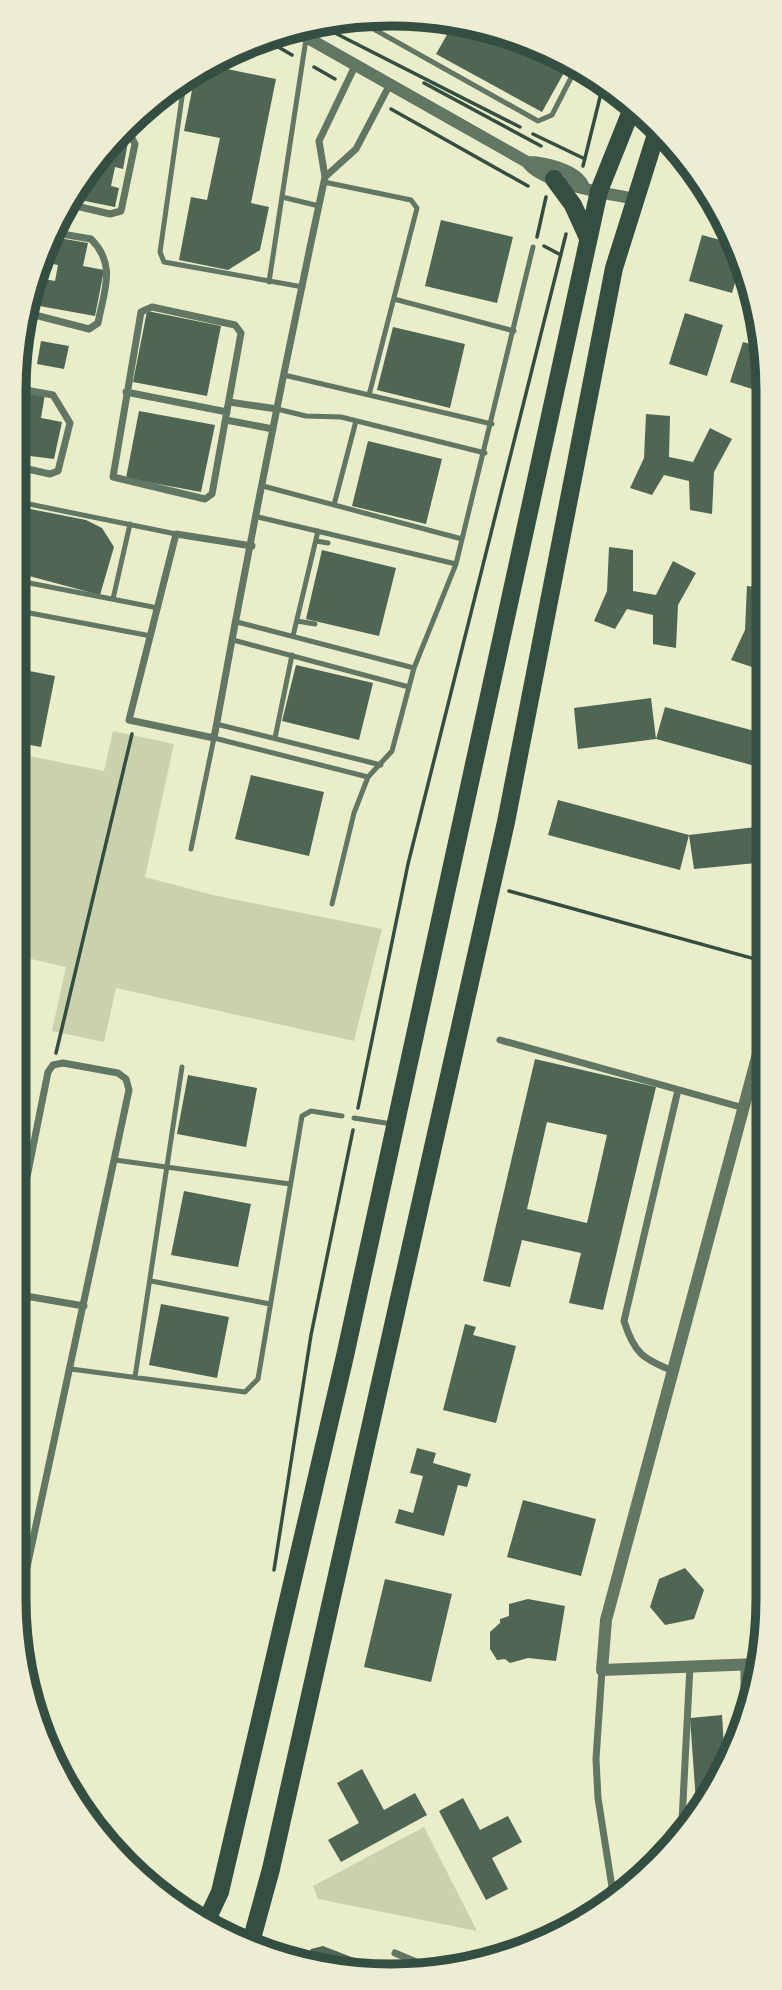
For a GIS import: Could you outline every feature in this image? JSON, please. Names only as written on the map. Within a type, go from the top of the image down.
[{"type":"main road","points":[[209,1915],[220,1892],[395,1125],[589,238],[591,188],[628,114]]},
{"type":"main road","points":[[253,1937],[268,1881],[506,821],[614,268],[654,139]]},
{"type":"main road","points":[[554,179],[573,205],[589,238]]},
{"type":"street","points":[[306,37],[527,162],[540,162],[580,179],[591,188]]},
{"type":"street","points":[[252,546],[176,534],[129,720],[214,738],[258,517],[273,429],[325,180],[320,142],[355,66]]},
{"type":"street","points":[[325,180],[356,149],[389,86]]},
{"type":"street","points":[[77,206],[110,214],[121,211],[135,144],[129,137]]},
{"type":"street","points":[[527,162],[533,172],[578,187],[634,199]]},
{"type":"street","points":[[34,315],[89,329],[98,323],[108,263],[91,239],[62,234]]},
{"type":"street","points":[[152,307],[235,325],[239,329],[229,402],[209,498],[117,480],[112,472],[126,392],[141,312],[152,307]]},
{"type":"street","points":[[26,390],[53,395],[70,423],[58,471],[50,474],[26,469]]},
{"type":"street","points":[[126,392],[273,429]]},
{"type":"street","points":[[229,402],[277,410]]},
{"type":"street","points":[[500,1040],[744,1108]]},
{"type":"street","points":[[612,1889],[598,1798],[596,1759],[606,1620],[756,1062]]},
{"type":"street","points":[[26,1171],[48,1072],[53,1065],[63,1063],[118,1073],[126,1079],[129,1090],[115,1160],[26,1573]]},
{"type":"street","points":[[673,1371],[647,1361],[639,1353],[631,1344],[624,1321],[678,1090]]},
{"type":"street","points":[[26,1296],[84,1306]]},
{"type":"street","points":[[744,1664],[744,1689]]},
{"type":"street","points":[[602,1670],[750,1664]]},
{"type":"street","points":[[682,1818],[690,1666]]},
{"type":"street","points":[[395,1953],[418,1963]]},
{"type":"lane","points":[[370,27],[538,121],[552,115],[573,75]]},
{"type":"lane","points":[[269,282],[303,61],[303,37]]},
{"type":"lane","points":[[183,92],[160,252],[164,262],[174,266],[303,287]]},
{"type":"lane","points":[[325,180],[416,203],[369,395]]},
{"type":"lane","points":[[282,197],[320,206]]},
{"type":"lane","points":[[332,904],[354,813],[368,776],[382,765],[392,751],[414,668],[456,564],[533,247]]},
{"type":"lane","points":[[394,299],[514,331]]},
{"type":"lane","points":[[284,375],[492,424]]},
{"type":"lane","points":[[277,410],[356,421],[485,453]]},
{"type":"lane","points":[[334,505],[356,421]]},
{"type":"lane","points":[[263,486],[462,539]]},
{"type":"lane","points":[[26,503],[176,534]]},
{"type":"lane","points":[[258,517],[456,564]]},
{"type":"lane","points":[[113,598],[130,524]]},
{"type":"lane","points":[[293,636],[318,531]]},
{"type":"lane","points":[[316,541],[328,543]]},
{"type":"lane","points":[[26,582],[158,608]]},
{"type":"lane","points":[[26,612],[151,636]]},
{"type":"lane","points":[[297,621],[315,624]]},
{"type":"lane","points":[[237,622],[414,668]]},
{"type":"lane","points":[[233,640],[409,687]]},
{"type":"lane","points":[[275,738],[292,655]]},
{"type":"lane","points":[[216,724],[382,765]]},
{"type":"lane","points":[[191,849],[214,738],[368,776]]},
{"type":"lane","points":[[135,1377],[182,1067]]},
{"type":"lane","points":[[71,1368],[245,1392],[258,1379],[302,1116],[311,1111],[342,1116]]},
{"type":"lane","points":[[355,1118],[395,1125]]},
{"type":"lane","points":[[115,1160],[290,1184]]},
{"type":"lane","points":[[151,1281],[270,1304]]},
{"type":"path","points":[[333,31],[585,159]]},
{"type":"path","points":[[329,34],[546,149]]},
{"type":"path","points":[[276,45],[345,85]]},
{"type":"path","points":[[570,162],[583,169],[601,93]]},
{"type":"path","points":[[379,103],[534,190]]},
{"type":"path","points":[[546,196],[536,242],[561,255]]},
{"type":"path","points":[[272,1582],[311,1335],[408,864],[573,205]]},
{"type":"path","points":[[53,1065],[135,721]]},
{"type":"path","points":[[506,890],[756,959]]},
{"type":"green space","points":[[113,731],[174,744],[145,877],[213,895],[382,929],[354,1041],[116,988],[104,1042],[52,1031],[66,967],[26,958],[26,755],[104,771]]},
{"type":"green space","points":[[424,1827],[477,1931],[318,1899],[313,1886]]},
{"type":"building","points":[[449,31],[508,46],[565,71],[542,112],[436,54]]},
{"type":"building","points":[[222,68],[276,79],[251,203],[269,207],[260,250],[228,270],[179,260],[191,197],[207,200],[220,138],[184,131],[193,85],[209,75]]},
{"type":"building","points":[[125,142],[128,142],[123,169],[115,167],[111,186],[119,188],[115,207],[81,200]]},
{"type":"building","points":[[441,220],[513,237],[497,303],[425,286]]},
{"type":"building","points":[[702,235],[723,241],[737,277],[732,293],[689,281]]},
{"type":"building","points":[[60,238],[88,243],[83,266],[104,270],[95,316],[37,306],[44,279],[55,281],[58,265],[50,263]]},
{"type":"building","points":[[147,311],[221,326],[207,396],[133,382]]},
{"type":"building","points":[[685,313],[723,325],[707,376],[669,364]]},
{"type":"building","points":[[393,327],[465,344],[450,408],[377,390]]},
{"type":"building","points":[[41,341],[69,346],[64,369],[37,364]]},
{"type":"building","points":[[743,342],[753,345],[756,390],[730,382]]},
{"type":"building","points":[[26,392],[45,394],[41,418],[62,422],[54,459],[30,456],[28,465]]},
{"type":"building","points":[[139,411],[215,425],[201,492],[126,478]]},
{"type":"building","points":[[646,414],[670,416],[669,457],[693,462],[710,428],[732,439],[714,472],[712,514],[690,510],[689,481],[664,475],[652,495],[630,488],[644,458]]},
{"type":"building","points":[[368,441],[442,459],[426,524],[352,506]]},
{"type":"building","points":[[26,508],[86,520],[102,528],[114,547],[100,595],[26,575]]},
{"type":"building","points":[[609,547],[633,550],[633,591],[656,595],[673,561],[696,573],[678,605],[676,648],[653,644],[653,615],[627,609],[615,629],[594,621],[607,591]]},
{"type":"building","points":[[322,550],[396,568],[379,636],[306,619]]},
{"type":"building","points":[[747,586],[756,587],[756,661],[752,667],[731,660],[745,630]]},
{"type":"building","points":[[296,665],[373,683],[359,740],[282,721]]},
{"type":"building","points":[[26,670],[55,676],[41,747],[26,744]]},
{"type":"building","points":[[651,698],[656,739],[578,749],[574,708]]},
{"type":"building","points":[[665,707],[756,731],[756,766],[656,739]]},
{"type":"building","points":[[251,775],[324,792],[309,856],[235,839]]},
{"type":"building","points":[[558,800],[689,835],[680,870],[548,835]]},
{"type":"building","points":[[756,827],[756,863],[694,869],[689,835]]},
{"type":"building","points":[[535,1059],[656,1087],[603,1310],[569,1303],[581,1253],[522,1240],[510,1287],[483,1281]],"holes":[[[547,1122],[607,1135],[587,1223],[527,1209]]]},
{"type":"building","points":[[188,1075],[257,1088],[246,1147],[177,1134]]},
{"type":"building","points":[[184,1191],[251,1204],[238,1267],[171,1255]]},
{"type":"building","points":[[161,1304],[229,1317],[217,1378],[149,1365]]},
{"type":"building","points":[[465,1324],[476,1327],[473,1335],[516,1346],[496,1423],[443,1410]]},
{"type":"building","points":[[417,1448],[436,1453],[433,1463],[471,1474],[467,1487],[458,1485],[444,1536],[395,1523],[399,1509],[413,1513],[423,1476],[410,1473]]},
{"type":"building","points":[[523,1500],[596,1519],[581,1576],[507,1557]]},
{"type":"building","points":[[685,1568],[704,1590],[694,1619],[665,1625],[650,1607],[659,1579]]},
{"type":"building","points":[[385,1579],[452,1594],[431,1682],[364,1667]]},
{"type":"building","points":[[528,1599],[565,1606],[556,1661],[528,1658],[510,1663],[505,1659],[497,1660],[490,1649],[490,1632],[500,1623],[500,1619],[509,1616],[509,1604]]},
{"type":"building","points":[[722,1715],[724,1747],[696,1799],[690,1718]]},
{"type":"building","points":[[362,1769],[384,1810],[415,1793],[427,1815],[341,1862],[328,1840],[359,1823],[337,1783]]},
{"type":"building","points":[[463,1798],[480,1830],[508,1816],[522,1842],[492,1858],[508,1889],[486,1900],[439,1811]]},
{"type":"building","points":[[323,1946],[367,1963],[308,1954],[311,1949]]}]
